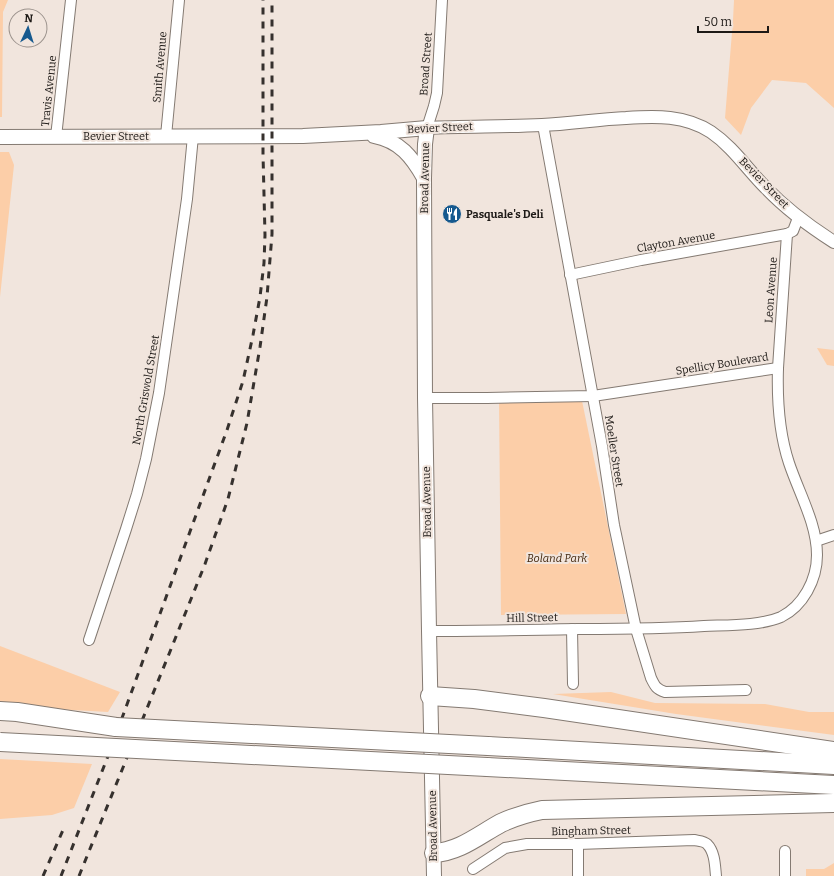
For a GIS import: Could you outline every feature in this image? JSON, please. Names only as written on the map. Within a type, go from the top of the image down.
[{"type":"highway","points":[[430,696],[474,699],[544,708],[834,751]]},
{"type":"highway","points":[[6,716],[116,727],[834,765]]},
{"type":"highway","points":[[0,742],[834,786]]},
{"type":"highway","points":[[0,753],[115,748]]},
{"type":"highway","points":[[434,853],[445,852],[458,848],[508,820],[526,813],[542,810],[834,803]]},
{"type":"main road","name":"Bevier Street","points":[[0,137],[303,136],[356,134],[427,128]]},
{"type":"main road","name":"Broad Avenue","points":[[427,128],[424,178],[425,398],[434,876]]},
{"type":"main road","points":[[356,134],[380,137],[391,141],[409,155],[424,178]]},
{"type":"street","name":"Travis Avenue","points":[[56,137],[71,0]]},
{"type":"street","name":"Smith Avenue","points":[[166,136],[179,0]]},
{"type":"street","name":"Broad Street","points":[[427,128],[437,93],[442,0]]},
{"type":"street","name":"Bevier Street","points":[[427,128],[543,125],[647,116],[669,117],[698,125],[712,132],[728,146],[765,187],[798,218],[834,242]]},
{"type":"street","name":"Moeller Street","points":[[543,125],[602,446],[614,525],[636,629],[651,678],[655,686],[659,690],[665,692],[746,690]]},
{"type":"street","name":"North Griswold Street","points":[[89,640],[126,529],[146,459],[159,393],[186,204],[193,136]]},
{"type":"street","points":[[787,234],[793,231],[798,218]]},
{"type":"street","name":"Clayton Avenue","points":[[570,275],[641,260],[787,234]]},
{"type":"street","name":"Leon Avenue","points":[[778,368],[787,234]]},
{"type":"street","name":"Spellicy Boulevard","points":[[425,398],[593,396],[778,368],[779,422],[783,441],[789,463],[810,516],[818,556],[816,568],[806,594],[800,603],[791,611],[780,617],[758,623],[636,629]]},
{"type":"street","points":[[816,541],[834,535]]},
{"type":"street","name":"Hill Street","points":[[429,632],[636,629]]},
{"type":"street","points":[[572,630],[573,684]]},
{"type":"street","name":"Bingham Street","points":[[473,869],[505,848],[527,844],[578,844],[694,840],[703,841],[712,851],[716,876]]},
{"type":"street","points":[[578,844],[578,876]]},
{"type":"street","points":[[785,851],[786,876]]},
{"type":"green space","points":[[0,0],[8,0],[3,12],[2,117],[0,117]]},
{"type":"green space","points":[[734,0],[834,0],[834,108],[806,83],[772,80],[751,108],[741,135],[725,118]]},
{"type":"green space","points":[[0,152],[9,152],[14,165],[0,297]]},
{"type":"green space","points":[[817,348],[834,350],[834,366],[827,365]]},
{"type":"green space","name":"Boland Park","points":[[581,396],[626,614],[501,615],[499,398]]},
{"type":"green space","points":[[0,646],[120,692],[108,712],[0,706]]},
{"type":"green space","points":[[611,692],[655,703],[765,704],[809,712],[834,712],[834,735],[676,714],[553,694]]},
{"type":"green space","points":[[0,759],[92,764],[74,808],[52,815],[0,819]]},
{"type":"green space","points":[[834,863],[834,876],[806,876],[806,869],[824,869]]},
{"type":"railway","points":[[61,876],[110,751],[227,430],[243,381],[260,297],[264,263],[263,0]]},
{"type":"railway","points":[[79,876],[205,564],[228,499],[247,423],[267,297],[272,234],[272,0]]},
{"type":"railway","points":[[43,876],[63,830]]},
{"type":"place","name":"Pasquale's Deli","points":[[452,214]]}]
